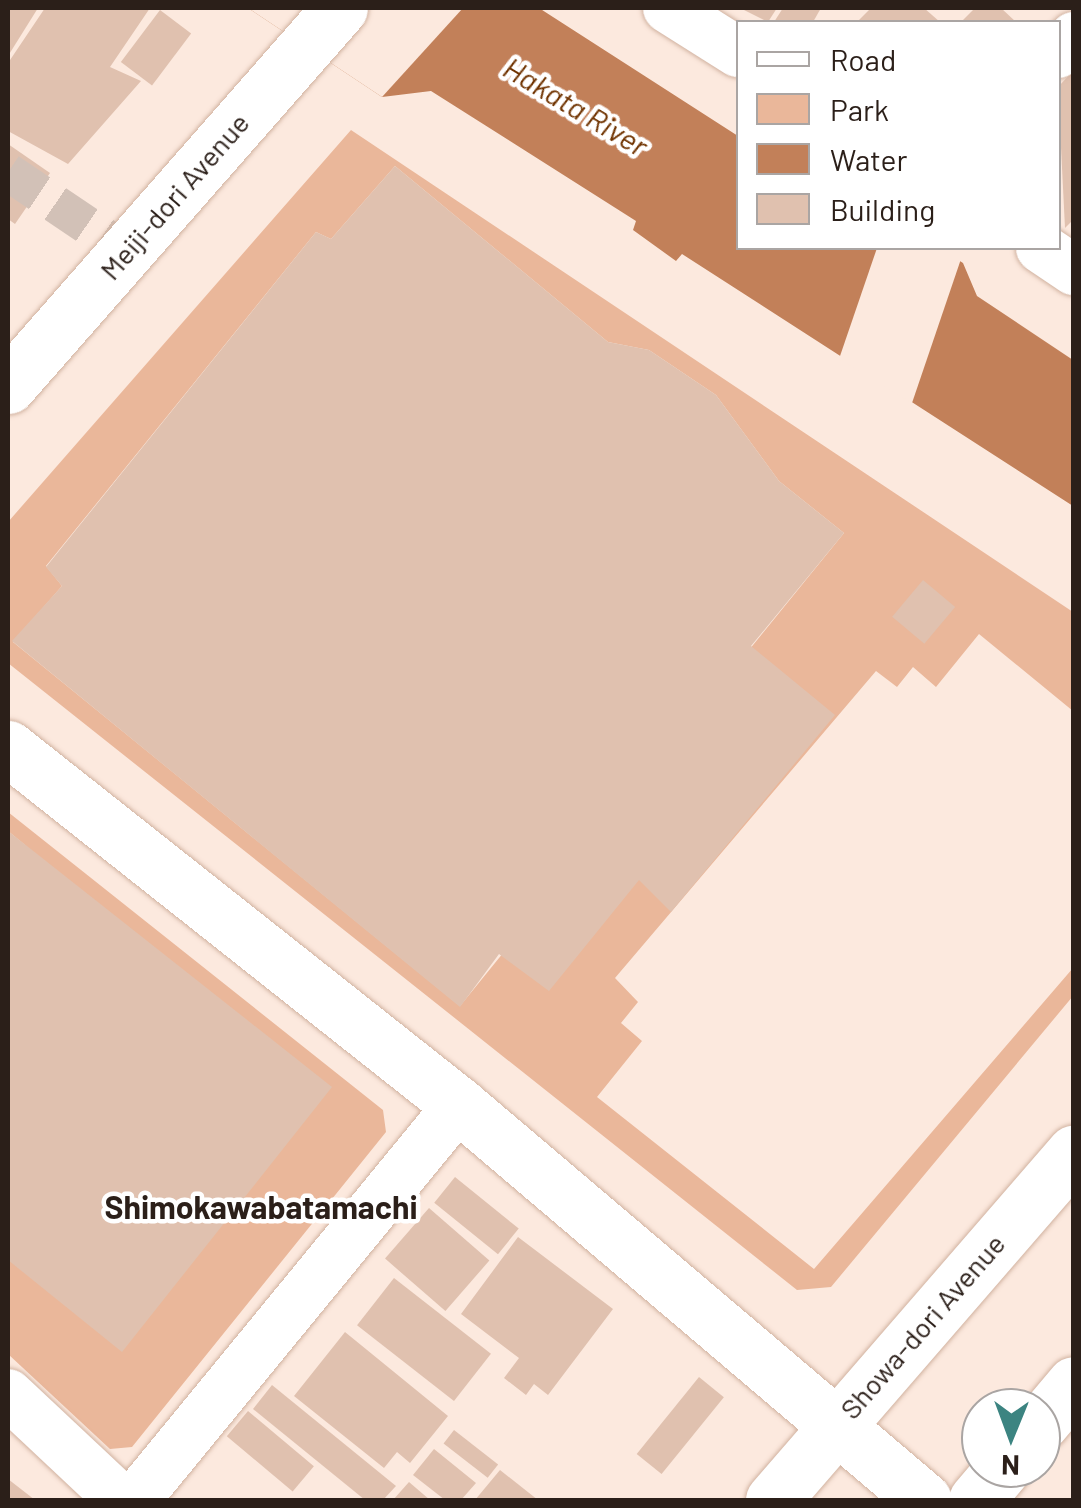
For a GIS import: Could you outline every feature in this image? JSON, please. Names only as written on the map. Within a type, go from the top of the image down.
[{"type":"street","points":[[668,8],[736,51]]},
{"type":"street","name":"Meiji-dori Avenue","points":[[8,386],[323,27]]},
{"type":"street","points":[[1044,250],[1074,270]]},
{"type":"street","points":[[8,748],[458,1105],[839,1422],[924,1500]]},
{"type":"street","points":[[135,1500],[458,1105]]},
{"type":"street","name":"Showa-dori Avenue","points":[[773,1500],[1074,1152]]},
{"type":"street","points":[[8,1394],[121,1500]]},
{"type":"green space","points":[[351,130],[1073,612],[1073,711],[979,634],[936,687],[913,667],[897,687],[876,671],[615,978],[638,1002],[621,1023],[642,1041],[597,1097],[814,1269],[1073,968],[1073,996],[831,1287],[797,1290],[8,663],[8,522]],"holes":[[[395,166],[608,342],[649,350],[716,395],[779,481],[844,533],[460,1006],[13,642],[62,586],[46,566],[316,232],[331,239]]]},
{"type":"green space","points":[[8,812],[383,1110],[386,1132],[132,1447],[110,1449],[8,1354],[8,866],[25,845],[8,831]]},
{"type":"water","name":"Hakata River","points":[[248,8],[539,8],[736,135],[736,250],[943,250],[963,263],[977,296],[1073,360],[1073,506],[682,254],[676,261],[633,230],[636,221],[431,91],[382,97]]},
{"type":"pier","points":[[248,8],[463,8],[382,97]]},
{"type":"pier","points":[[876,250],[952,250],[962,256],[912,403],[839,359]]},
{"type":"building","points":[[8,8],[38,8],[8,56]]},
{"type":"building","points":[[45,8],[150,8],[110,67],[141,81],[68,164],[8,131],[8,63]]},
{"type":"building","points":[[740,8],[777,8],[769,20]]},
{"type":"building","points":[[783,8],[821,8],[814,20],[775,20]]},
{"type":"building","points":[[871,8],[924,8],[938,20],[859,20]]},
{"type":"building","points":[[975,8],[1001,8],[1014,20],[963,20]]},
{"type":"building","points":[[160,10],[191,33],[152,85],[121,62]]},
{"type":"building","points":[[1074,70],[1074,219],[1065,228],[1061,147],[1061,84]]},
{"type":"building","points":[[8,144],[50,173],[15,224],[8,219]]},
{"type":"building","points":[[395,166],[608,342],[649,350],[716,395],[779,481],[844,533],[751,646],[835,715],[671,912],[639,880],[549,991],[499,954],[460,1007],[12,641],[62,586],[46,567],[316,232],[331,239]]},
{"type":"building","points":[[923,580],[955,607],[924,644],[892,617]]},
{"type":"building","points":[[8,831],[332,1087],[122,1352],[8,1260]]},
{"type":"building","points":[[455,1177],[519,1229],[498,1254],[434,1203]]},
{"type":"building","points":[[429,1208],[489,1260],[445,1311],[385,1259]]},
{"type":"building","points":[[518,1237],[613,1309],[548,1395],[534,1384],[526,1395],[504,1378],[519,1358],[461,1314]]},
{"type":"building","points":[[394,1278],[491,1354],[454,1401],[357,1325]]},
{"type":"building","points":[[345,1332],[448,1416],[410,1463],[397,1452],[384,1468],[294,1396]]},
{"type":"building","points":[[699,1377],[724,1397],[662,1474],[637,1454]]},
{"type":"building","points":[[272,1385],[396,1486],[383,1500],[365,1500],[253,1409]]},
{"type":"building","points":[[248,1411],[314,1466],[293,1492],[227,1436]]},
{"type":"building","points":[[454,1430],[498,1464],[488,1478],[444,1443]]},
{"type":"building","points":[[434,1449],[476,1483],[461,1500],[445,1500],[413,1475]]},
{"type":"building","points":[[500,1470],[538,1500],[475,1500]]},
{"type":"building","points":[[8,1479],[35,1500],[8,1500]]},
{"type":"building","points":[[409,1482],[430,1500],[393,1500]]},
{"type":"tunnel","points":[[8,172],[125,251]]},
{"type":"district","name":"Shimokawabatamachi","points":[[261,1206]]}]
